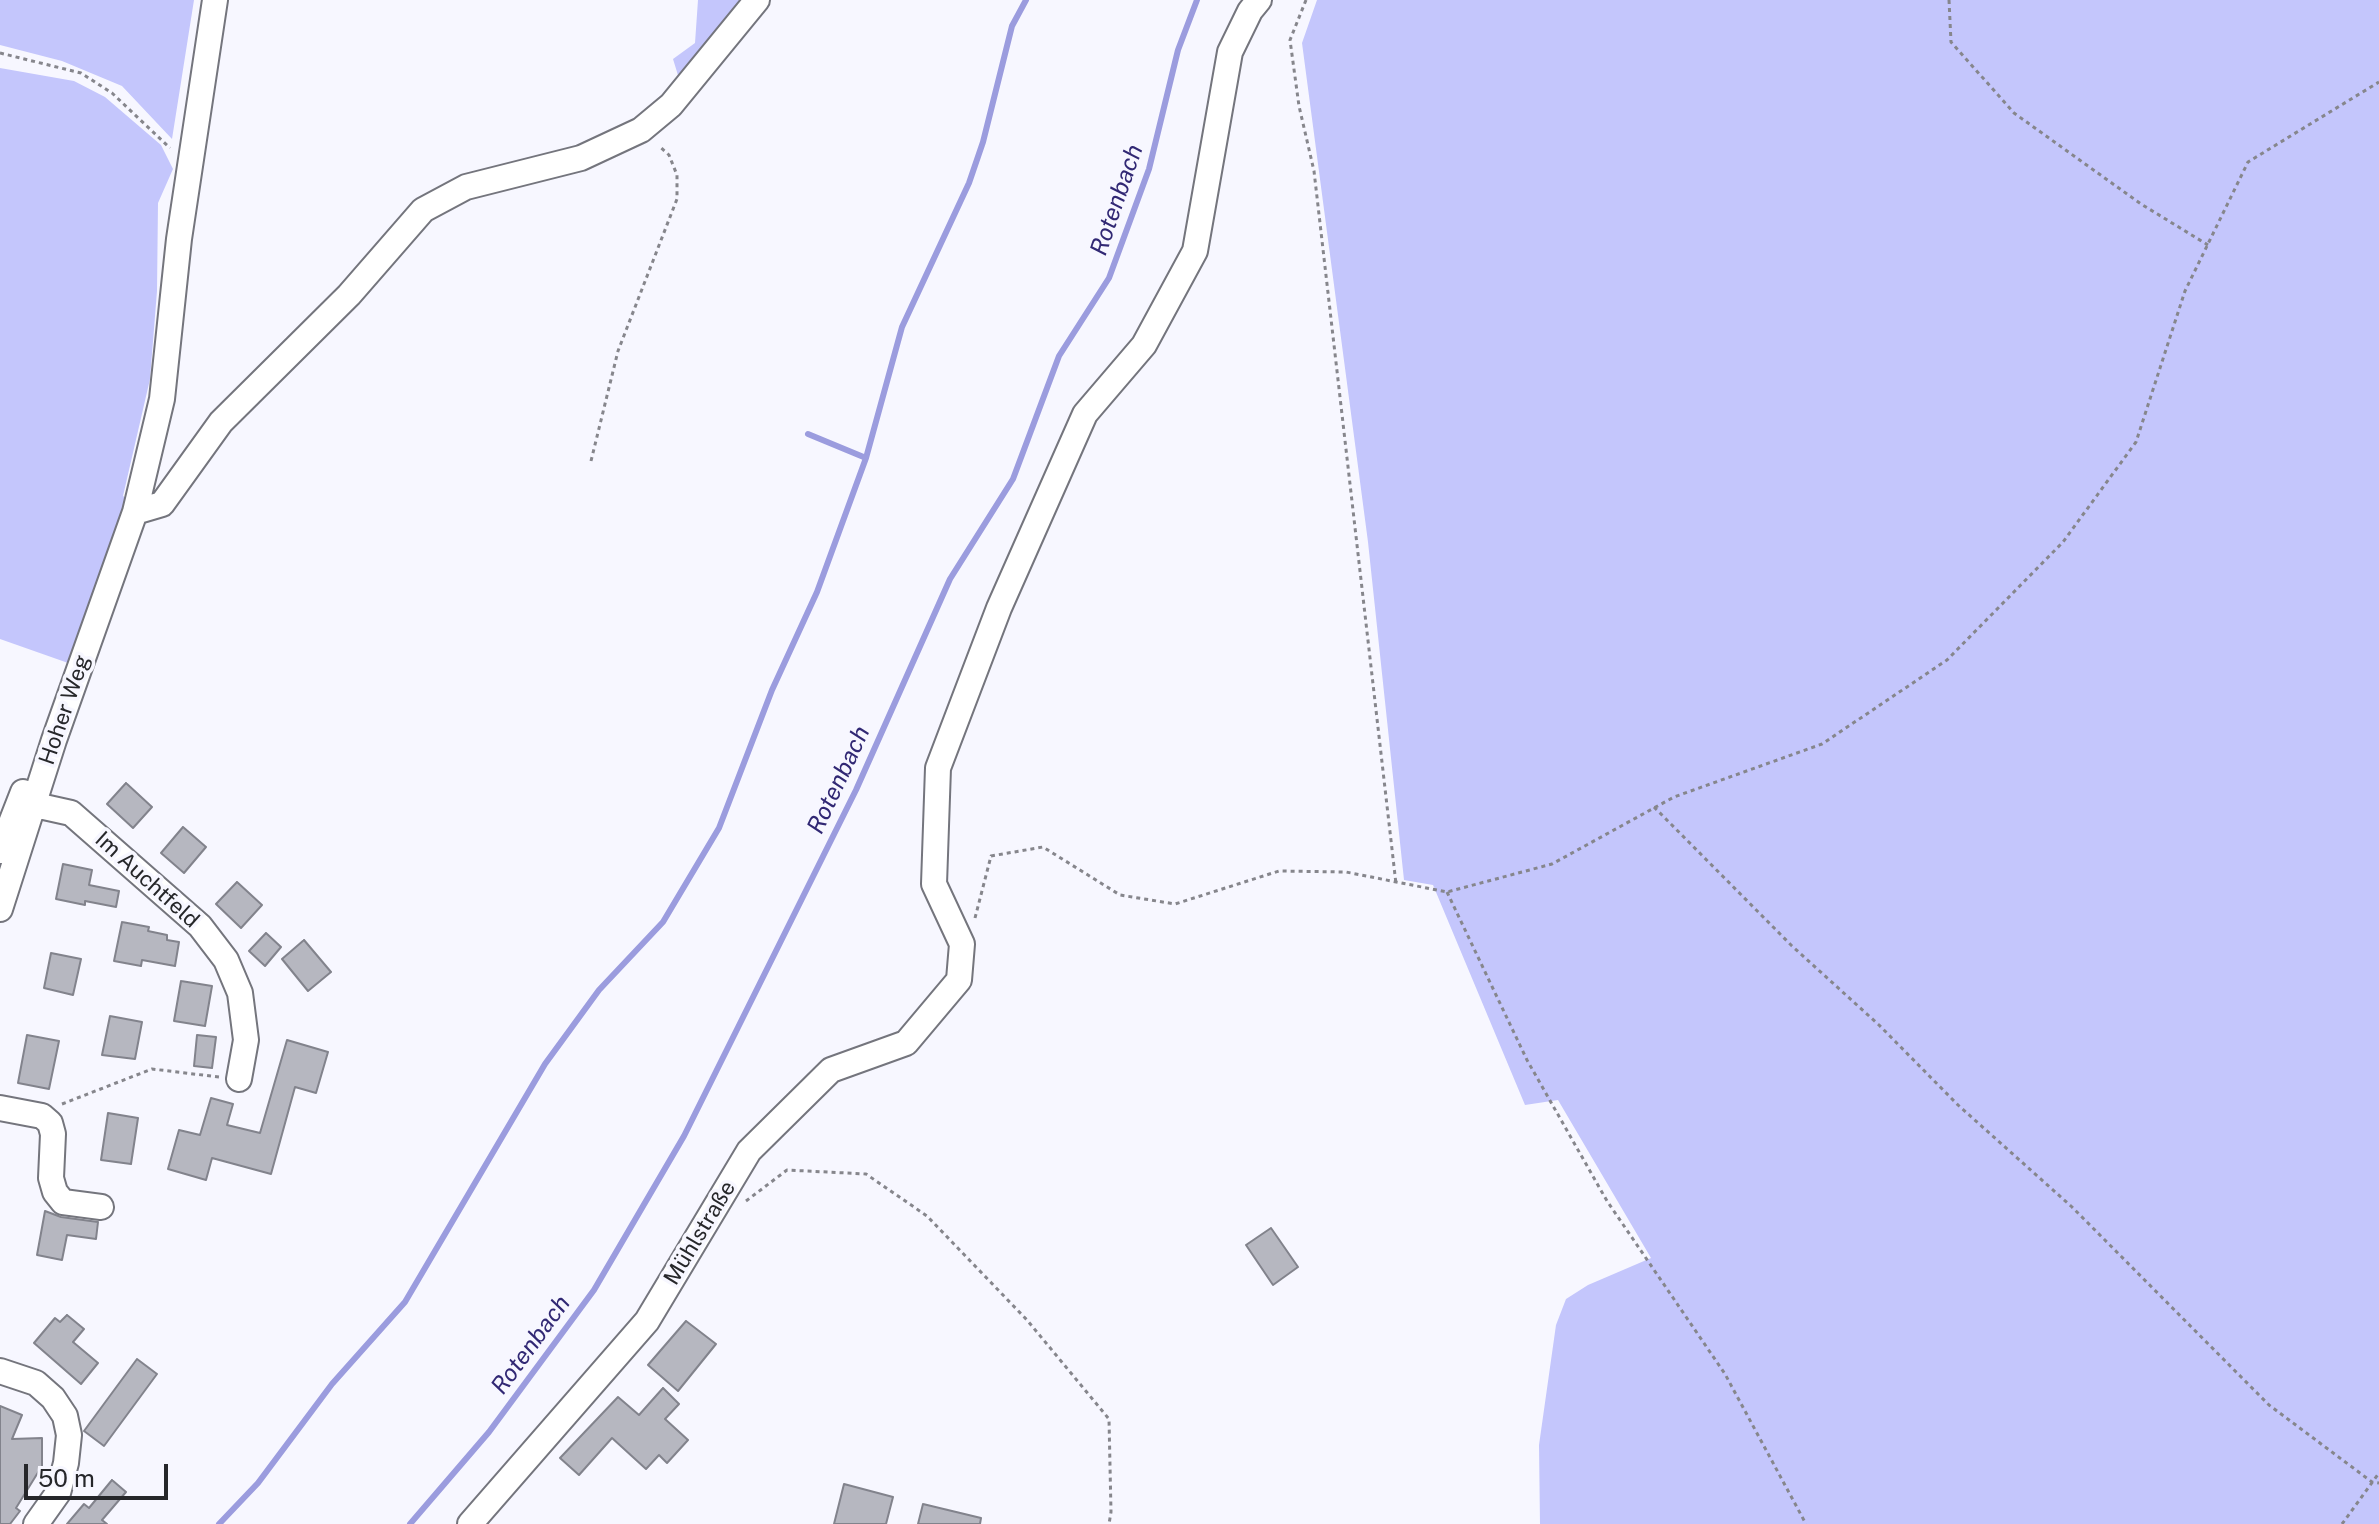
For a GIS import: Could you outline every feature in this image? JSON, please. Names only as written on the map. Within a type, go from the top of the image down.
[{"type":"street","name":"Hoher Weg","points":[[0,909],[54,740],[135,512],[162,399],[190,166],[215,0]]},
{"type":"street","points":[[135,512],[162,504],[221,422],[349,295],[423,210],[466,187],[581,158],[641,130],[671,105],[757,0]]},
{"type":"street","name":"Mühlstraße","points":[[470,1524],[647,1321],[749,1151],[831,1070],[906,1043],[959,980],[962,944],[934,884],[938,768],[999,608],[1085,414],[1144,345],[1195,251],[1230,52],[1250,11],[1259,0]]},
{"type":"street","points":[[0,851],[40,749],[54,740]]},
{"type":"street","name":"Im Auchtfeld","points":[[35,805],[71,813],[200,926],[218,949],[240,993],[246,1040],[239,1079]]},
{"type":"street","points":[[0,1108],[42,1116],[50,1123],[53,1134],[51,1178],[55,1192],[63,1202],[101,1207]]},
{"type":"street","points":[[0,1371],[36,1383],[53,1398],[65,1416],[69,1435],[58,1493],[36,1524]]},
{"type":"path","points":[[1306,0],[1290,40],[1299,106],[1314,171],[1396,884]]},
{"type":"path","points":[[1949,0],[1951,42],[2014,113],[2141,204],[2208,245]]},
{"type":"path","points":[[0,53],[81,73],[112,93],[190,166]]},
{"type":"path","points":[[973,925],[991,856],[1043,847],[1120,895],[1175,904],[1279,871],[1346,872],[1447,892],[1552,864],[1674,797],[1822,744],[1947,660],[2053,553],[2136,442],[2185,291],[2248,162],[2379,82]]},
{"type":"path","points":[[591,461],[618,351],[677,199],[677,175],[669,155],[641,130]]},
{"type":"path","points":[[1654,807],[1792,946],[1879,1025],[1958,1105],[2072,1207],[2269,1405],[2372,1482],[2379,1483]]},
{"type":"path","points":[[1447,892],[1527,1060],[1600,1188],[1725,1374],[1806,1524]]},
{"type":"path","points":[[60,1105],[152,1069],[239,1079]]},
{"type":"path","points":[[736,1208],[787,1170],[866,1174],[927,1216],[1027,1320],[1109,1419],[1109,1524]]},
{"type":"path","points":[[2342,1524],[2379,1473]]},
{"type":"shaded area","points":[[0,0],[194,0],[172,139],[122,86],[62,61],[0,45]]},
{"type":"shaded area","points":[[698,0],[739,0],[743,12],[681,85],[673,59],[695,43]]},
{"type":"shaded area","points":[[1317,0],[2379,0],[2379,1524],[1540,1524],[1539,1445],[1556,1325],[1566,1299],[1588,1285],[1651,1258],[1558,1100],[1525,1105],[1433,885],[1404,880],[1368,542],[1302,43]]},
{"type":"shaded area","points":[[0,68],[74,81],[105,97],[161,145],[173,169],[158,203],[157,291],[150,379],[123,496],[129,500],[71,664],[0,639]]},
{"type":"building","points":[[126,783],[152,807],[133,828],[107,804]]},
{"type":"building","points":[[183,827],[206,847],[184,873],[161,853]]},
{"type":"building","points":[[63,864],[92,870],[89,885],[119,891],[116,907],[56,899]]},
{"type":"building","points":[[237,882],[262,905],[241,928],[216,904]]},
{"type":"building","points":[[122,922],[149,927],[148,931],[167,935],[167,940],[179,942],[175,966],[142,960],[141,966],[114,961]]},
{"type":"building","points":[[266,933],[281,947],[265,966],[249,951]]},
{"type":"building","points":[[304,940],[331,972],[308,991],[282,959]]},
{"type":"building","points":[[51,953],[81,959],[73,995],[44,988]]},
{"type":"building","points":[[181,981],[212,986],[205,1026],[174,1021]]},
{"type":"building","points":[[110,1016],[142,1022],[135,1059],[102,1055]]},
{"type":"building","points":[[27,1035],[59,1041],[49,1089],[18,1083]]},
{"type":"building","points":[[197,1035],[216,1037],[212,1068],[194,1066]]},
{"type":"building","points":[[287,1040],[328,1052],[316,1093],[295,1087],[271,1174],[212,1158],[206,1180],[168,1169],[179,1130],[200,1135],[211,1098],[233,1104],[227,1125],[260,1133]]},
{"type":"building","points":[[108,1113],[138,1118],[131,1164],[101,1160]]},
{"type":"building","points":[[45,1211],[61,1217],[98,1222],[96,1239],[67,1235],[62,1260],[37,1255]]},
{"type":"building","points":[[1271,1228],[1298,1267],[1273,1285],[1246,1245]]},
{"type":"building","points":[[67,1315],[84,1329],[73,1342],[98,1363],[81,1384],[34,1343],[55,1318],[60,1322]]},
{"type":"building","points":[[686,1321],[716,1344],[678,1391],[648,1365]]},
{"type":"building","points":[[137,1359],[157,1374],[104,1446],[84,1431]]},
{"type":"building","points":[[663,1388],[679,1404],[665,1419],[688,1440],[667,1463],[659,1455],[646,1469],[612,1438],[579,1475],[560,1458],[618,1397],[639,1415]]},
{"type":"building","points":[[0,1406],[22,1415],[12,1439],[42,1438],[42,1466],[16,1508],[20,1511],[10,1524],[0,1524]]},
{"type":"building","points":[[112,1480],[126,1492],[102,1520],[107,1524],[67,1524],[84,1504],[89,1508]]},
{"type":"building","points":[[844,1484],[893,1497],[886,1524],[834,1524]]},
{"type":"building","points":[[923,1504],[981,1518],[980,1524],[918,1524]]},
{"type":"waterway","points":[[219,1524],[258,1483],[332,1384],[405,1302],[545,1064],[599,990],[663,922],[719,828],[772,690],[817,592],[866,458],[902,327],[969,183],[983,142],[1012,26],[1026,0]]},
{"type":"waterway","name":"Rotenbach","points":[[410,1524],[489,1432],[594,1290],[684,1136],[856,790],[950,579],[1013,479],[1059,356],[1109,278],[1149,169],[1178,50],[1197,0]]},
{"type":"waterway","points":[[808,434],[866,458]]}]
